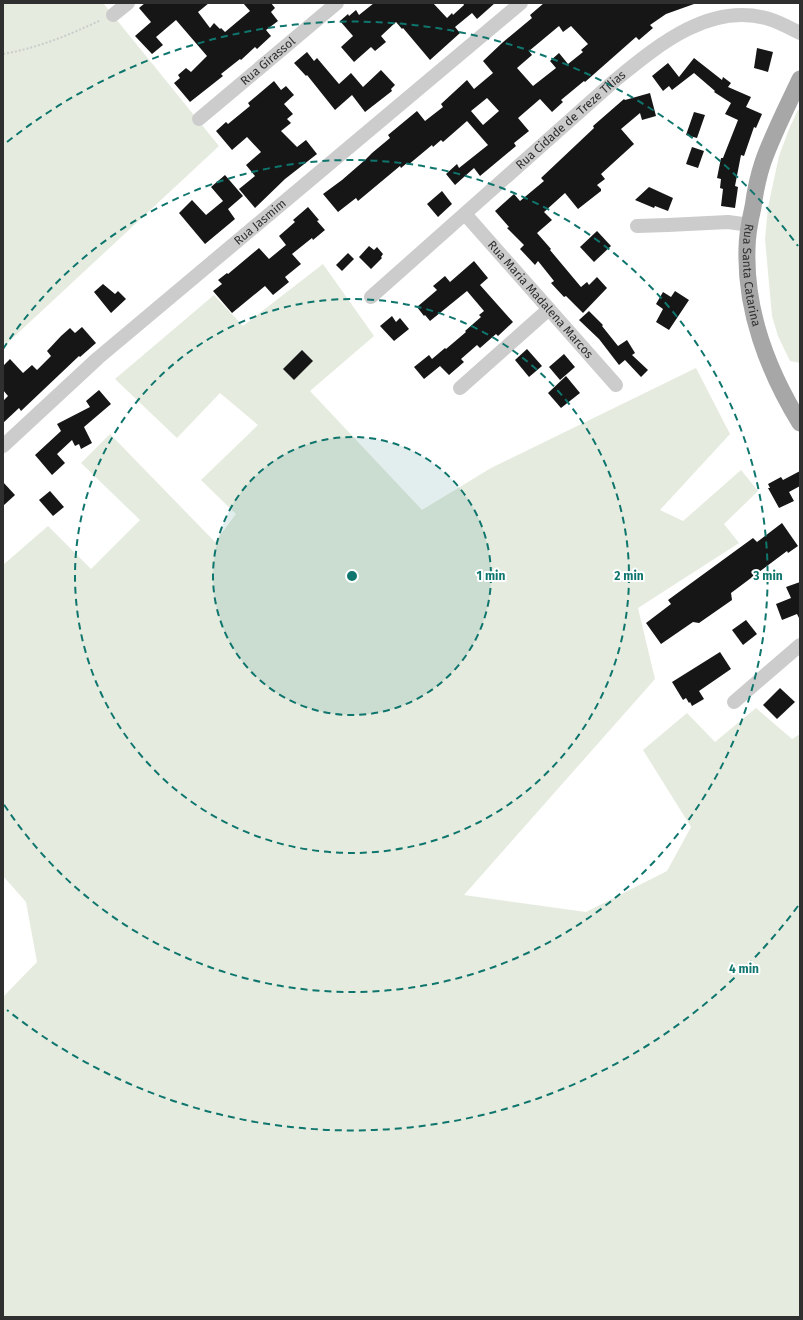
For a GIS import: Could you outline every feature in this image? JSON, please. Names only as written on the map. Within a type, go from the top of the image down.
[{"type":"main road","name":"Rua Santa Catarina","points":[[800,80],[770,144],[763,164],[757,185],[747,248],[748,274],[753,313],[759,334],[784,395],[800,423]]},
{"type":"street","points":[[113,15],[128,3]]},
{"type":"street","name":"Rua Girassol","points":[[199,119],[337,3]]},
{"type":"street","name":"Rua Jasmim","points":[[3,446],[98,358],[521,3]]},
{"type":"street","name":"Rua Cidade de Treze Tílias","points":[[371,298],[613,82],[646,56],[680,33],[717,18],[741,15],[769,19],[800,33]]},
{"type":"street","name":"Rua Maria Madalena Marcos","points":[[465,214],[616,384]]},
{"type":"street","points":[[637,226],[668,226],[728,222],[750,225]]},
{"type":"street","points":[[460,388],[549,309]]},
{"type":"street","points":[[734,702],[800,645]]},
{"type":"path","points":[[3,54],[25,50],[61,39],[113,15]]},
{"type":"shaded area","points":[[3,3],[103,3],[219,146],[3,347]]},
{"type":"shaded area","points":[[798,110],[800,110],[800,363],[790,361],[778,336],[772,316],[765,239],[768,207],[779,156]]},
{"type":"shaded area","points":[[323,264],[374,336],[310,391],[422,510],[491,468],[696,368],[730,434],[660,510],[683,521],[741,470],[758,491],[724,524],[739,543],[638,608],[655,679],[464,895],[586,912],[667,871],[691,827],[643,750],[687,713],[715,742],[756,708],[792,739],[800,734],[800,1317],[3,1317],[3,997],[37,962],[26,902],[3,876],[3,565],[48,526],[91,569],[140,520],[81,463],[110,434],[215,542],[236,514],[201,480],[258,425],[220,393],[177,438],[115,379],[214,295],[243,326]]},
{"type":"building","points":[[145,3],[209,3],[198,12],[210,28],[214,23],[225,32],[250,11],[243,3],[271,3],[275,8],[271,12],[278,21],[266,30],[271,36],[257,49],[255,47],[241,60],[240,59],[221,74],[223,76],[190,102],[174,83],[180,78],[178,75],[186,68],[191,72],[207,56],[176,20],[156,37],[163,45],[152,54],[135,36],[151,22],[139,8]]},
{"type":"building","points":[[374,3],[433,3],[447,18],[452,13],[453,15],[464,5],[463,3],[495,3],[477,19],[472,13],[455,27],[460,33],[430,60],[403,28],[402,29],[396,22],[381,36],[386,42],[375,51],[371,47],[354,62],[341,47],[353,36],[340,21],[348,14],[349,16],[356,10],[359,15]]},
{"type":"building","points":[[544,3],[694,4],[666,14],[650,25],[653,28],[639,40],[636,37],[585,82],[584,81],[561,100],[563,102],[552,112],[540,99],[518,118],[529,131],[514,143],[516,146],[480,176],[474,168],[455,185],[446,174],[457,164],[459,168],[488,145],[467,121],[443,142],[441,140],[433,147],[432,145],[408,165],[407,163],[401,168],[400,166],[358,201],[356,198],[338,212],[323,194],[342,180],[390,138],[388,135],[417,111],[425,121],[443,107],[441,104],[467,80],[474,89],[493,73],[483,61],[532,18],[530,15]],"holes":[[[559,26],[563,32],[571,26],[588,44],[581,50],[583,52],[568,64],[559,53],[550,61],[556,68],[533,86],[517,68],[532,55],[529,51]],[[487,98],[499,111],[483,125],[471,111]]]},
{"type":"building","points":[[757,48],[773,52],[768,72],[754,68]]},
{"type":"building","points":[[307,52],[314,61],[317,58],[339,84],[351,73],[363,87],[381,70],[395,85],[391,89],[392,91],[365,112],[352,95],[335,110],[307,75],[306,76],[294,63]]},
{"type":"building","points":[[694,58],[722,80],[723,77],[731,83],[728,87],[751,97],[746,107],[762,114],[756,128],[754,127],[744,156],[741,155],[735,186],[738,187],[735,208],[721,206],[723,189],[720,188],[721,179],[717,178],[721,158],[723,158],[738,120],[725,114],[731,103],[714,92],[715,91],[694,73],[672,90],[669,86],[663,91],[652,76],[668,63],[679,77]]},
{"type":"building","points":[[274,81],[281,90],[286,86],[294,95],[284,104],[293,114],[287,119],[291,123],[281,131],[297,147],[306,140],[317,154],[285,179],[255,208],[239,189],[255,176],[246,165],[261,152],[247,137],[232,150],[216,131],[226,122],[228,124],[250,106],[248,103]]},
{"type":"building","points":[[650,93],[656,116],[642,120],[640,113],[621,129],[634,144],[601,174],[605,179],[597,185],[601,191],[578,209],[565,193],[544,212],[552,220],[537,233],[581,287],[587,282],[589,285],[597,277],[607,288],[583,313],[566,296],[564,297],[551,283],[554,281],[538,261],[535,265],[520,249],[524,245],[507,228],[509,227],[495,211],[514,194],[520,201],[544,181],[541,178],[594,128],[593,126],[624,99]]},
{"type":"building","points":[[694,112],[705,115],[697,138],[686,135]]},
{"type":"building","points":[[692,147],[704,151],[698,168],[686,164]]},
{"type":"building","points":[[225,175],[243,196],[228,209],[235,219],[205,244],[179,213],[192,200],[206,215],[223,201],[211,187]]},
{"type":"building","points":[[649,187],[673,198],[668,211],[655,206],[654,208],[635,200]]},
{"type":"building","points":[[442,191],[452,204],[438,217],[427,204]]},
{"type":"building","points":[[308,207],[325,230],[292,254],[301,264],[285,277],[289,282],[273,295],[265,286],[232,313],[213,291],[222,284],[218,280],[227,273],[228,274],[259,248],[269,259],[286,245],[279,236],[295,222],[293,220]]},
{"type":"building","points":[[597,231],[611,246],[594,262],[580,247]]},
{"type":"building","points":[[369,246],[374,250],[377,247],[383,254],[381,257],[382,258],[371,269],[359,257]]},
{"type":"building","points":[[348,253],[354,259],[342,271],[336,265]]},
{"type":"building","points":[[474,261],[488,278],[480,285],[513,322],[498,336],[496,334],[480,348],[477,345],[461,359],[464,362],[449,375],[440,366],[424,379],[414,367],[429,355],[432,359],[445,348],[446,349],[481,317],[479,315],[484,311],[467,291],[430,321],[417,307],[437,290],[433,286],[445,276],[450,282]]},
{"type":"building","points":[[103,284],[115,294],[118,291],[126,299],[111,313],[94,292]]},
{"type":"building","points":[[675,291],[689,300],[669,330],[656,322],[663,309],[656,304],[663,292],[671,297]]},
{"type":"building","points":[[589,311],[603,325],[602,326],[618,346],[627,340],[635,353],[632,355],[648,370],[641,377],[625,360],[619,365],[599,339],[579,320]]},
{"type":"building","points":[[392,316],[396,322],[400,318],[409,329],[394,341],[380,326]]},
{"type":"building","points":[[82,327],[96,343],[80,357],[79,356],[21,411],[19,408],[3,423],[3,401],[8,396],[3,390],[3,366],[10,359],[23,373],[32,365],[37,370],[51,356],[47,351],[61,336],[70,328],[75,333]]},
{"type":"building","points":[[527,349],[542,366],[529,377],[515,360]]},
{"type":"building","points":[[302,350],[313,361],[294,380],[283,369]]},
{"type":"building","points":[[564,354],[575,367],[560,380],[549,367]]},
{"type":"building","points":[[566,376],[580,393],[561,408],[548,393]]},
{"type":"building","points":[[99,390],[111,404],[84,427],[92,443],[81,449],[79,444],[75,446],[72,440],[57,454],[65,463],[52,475],[35,455],[61,431],[57,424],[90,407],[86,401]]},
{"type":"building","points":[[800,471],[800,486],[789,492],[794,501],[779,508],[768,488],[770,488],[768,484],[781,477],[783,480]]},
{"type":"building","points":[[3,482],[15,495],[3,506]]},
{"type":"building","points":[[50,491],[64,507],[53,516],[39,500]]},
{"type":"building","points":[[782,523],[798,546],[788,553],[787,551],[731,593],[732,600],[699,623],[693,622],[661,644],[646,623],[671,604],[668,600],[753,538],[757,542]]},
{"type":"building","points":[[800,582],[800,620],[797,614],[782,620],[776,604],[791,598],[786,587]]},
{"type":"building","points":[[746,620],[757,634],[743,645],[732,630]]},
{"type":"building","points":[[720,652],[731,669],[699,691],[704,699],[692,706],[686,698],[683,700],[672,682]]},
{"type":"building","points":[[780,688],[795,702],[777,719],[763,705]]}]
